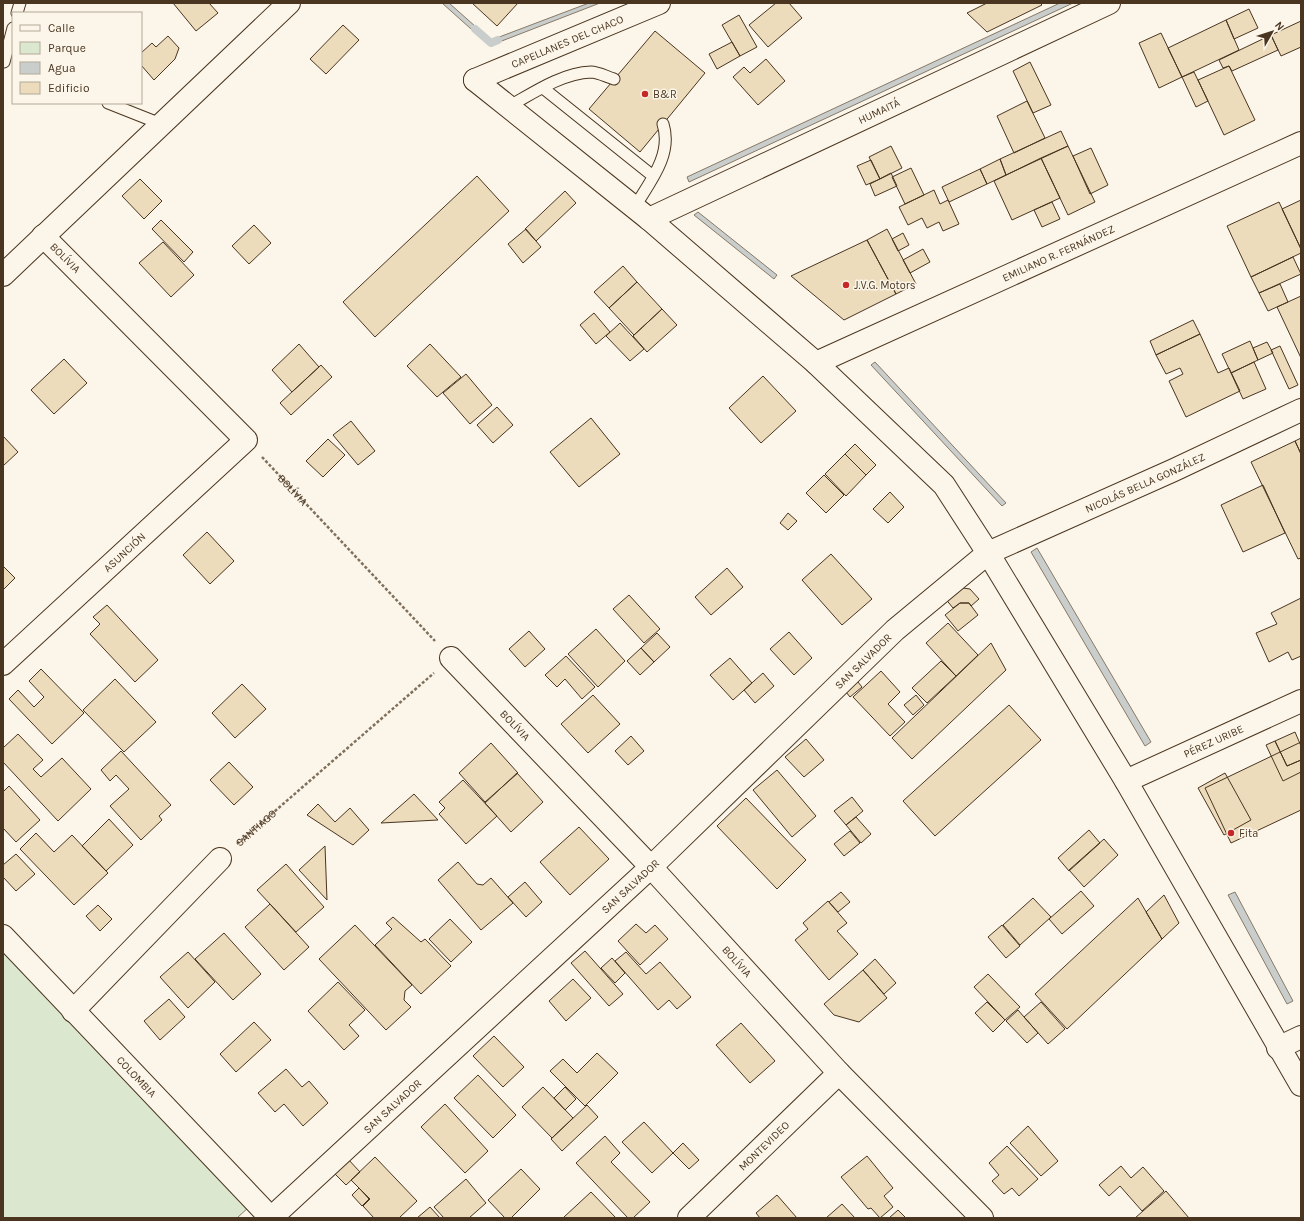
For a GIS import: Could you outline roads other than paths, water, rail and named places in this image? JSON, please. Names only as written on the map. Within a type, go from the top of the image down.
[{"type":"street","points":[[3,275],[289,3]]},
{"type":"street","name":"CAPELLANES DEL CHACO","points":[[508,106],[475,80],[659,3]]},
{"type":"street","name":"HUMAITÁ","points":[[642,213],[1109,3]]},
{"type":"street","points":[[508,106],[642,213],[816,363],[944,486],[988,553],[1126,781],[1278,1048],[1301,1085]]},
{"type":"street","name":"EMILIANO R. FERNÁNDEZ","points":[[816,363],[1301,143]]},
{"type":"street","name":"BOLÍVIA","points":[[43,236],[246,440]]},
{"type":"street","name":"NICOLÁS BELLA GONZÁLEZ","points":[[988,553],[1174,470],[1301,410]]},
{"type":"street","name":"ASUNCIÓN","points":[[3,664],[246,440]]},
{"type":"street","name":"SAN SALVADOR","points":[[271,1218],[651,867],[896,630],[988,553]]},
{"type":"street","name":"BOLÍVIA","points":[[451,658],[651,867],[839,1073],[982,1218]]},
{"type":"street","name":"PÉREZ URIBE","points":[[1126,781],[1301,701]]},
{"type":"street","points":[[73,1011],[220,859]]},
{"type":"street","name":"COLOMBIA","points":[[3,936],[271,1218]]},
{"type":"street","points":[[1278,1048],[1301,1037]]},
{"type":"street","name":"MONTEVIDEO","points":[[689,1218],[839,1073]]},
{"type":"lane","points":[[7,64],[12,34]]},
{"type":"lane","points":[[508,106],[573,75],[592,72],[614,79]]},
{"type":"lane","points":[[544,88],[653,176]]},
{"type":"lane","points":[[111,104],[161,124]]},
{"type":"lane","points":[[642,213],[653,176],[662,161],[666,136],[663,124]]},
{"type":"water","points":[[442,3],[449,3],[485,35],[480,37]]},
{"type":"water","points":[[589,3],[600,3],[494,44],[486,42]]},
{"type":"water","points":[[1060,3],[1073,3],[689,182],[687,177]]},
{"type":"water","points":[[698,212],[777,275],[774,279],[694,215]]},
{"type":"water","points":[[875,362],[1006,503],[1002,506],[871,365]]},
{"type":"water","points":[[1037,548],[1151,742],[1145,746],[1031,552]]},
{"type":"water","points":[[1235,892],[1293,1001],[1287,1004],[1228,895]]},
{"type":"waterway","points":[[475,29],[491,43],[498,40]]},
{"type":"place","name":"B&R","points":[[645,94]]},
{"type":"place","name":"J.V.G. Motors","points":[[846,285]]},
{"type":"place","name":"Fita","points":[[1231,833]]}]
